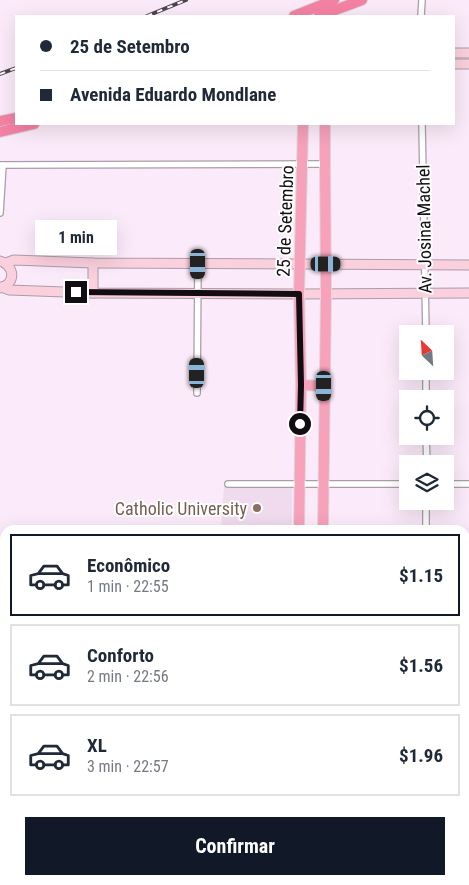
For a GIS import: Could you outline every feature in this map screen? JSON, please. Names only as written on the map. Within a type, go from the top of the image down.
[{"type":"highway","points":[[301,15],[362,0]]},
{"type":"highway","points":[[0,121],[15,118]]},
{"type":"highway","points":[[0,132],[25,125]]},
{"type":"main road","points":[[455,53],[469,53]]},
{"type":"main road","points":[[455,64],[469,64]]},
{"type":"main road","name":"25 de Setembro","points":[[299,525],[301,385],[299,264],[303,125]]},
{"type":"main road","points":[[323,525],[326,294],[325,125]]},
{"type":"main road","points":[[3,262],[14,260],[93,263],[469,265]]},
{"type":"main road","points":[[1,287],[8,284],[12,276],[10,268],[3,262]]},
{"type":"main road","points":[[93,263],[93,293]]},
{"type":"main road","points":[[1,287],[9,290],[93,293],[469,293]]},
{"type":"main road","points":[[301,385],[324,386]]},
{"type":"street","points":[[421,15],[422,0]]},
{"type":"street","name":"Av. Josina Machel","points":[[422,125],[426,325]]},
{"type":"street","points":[[0,213],[2,165],[325,164]]},
{"type":"street","points":[[197,393],[198,264]]},
{"type":"street","points":[[228,484],[399,484]]},
{"type":"street","points":[[454,484],[469,484]]},
{"type":"street","points":[[426,510],[426,525]]},
{"type":"shaded area","name":"Catholic University","points":[[292,486],[292,525],[221,525],[224,487]]},
{"type":"railway","points":[[149,15],[186,0]]},
{"type":"railway","points":[[0,74],[15,68]]},
{"type":"place","name":"Catholic University","points":[[257,508]]},
{"type":"route","points":[[76,292],[299,294],[300,424]]}]
